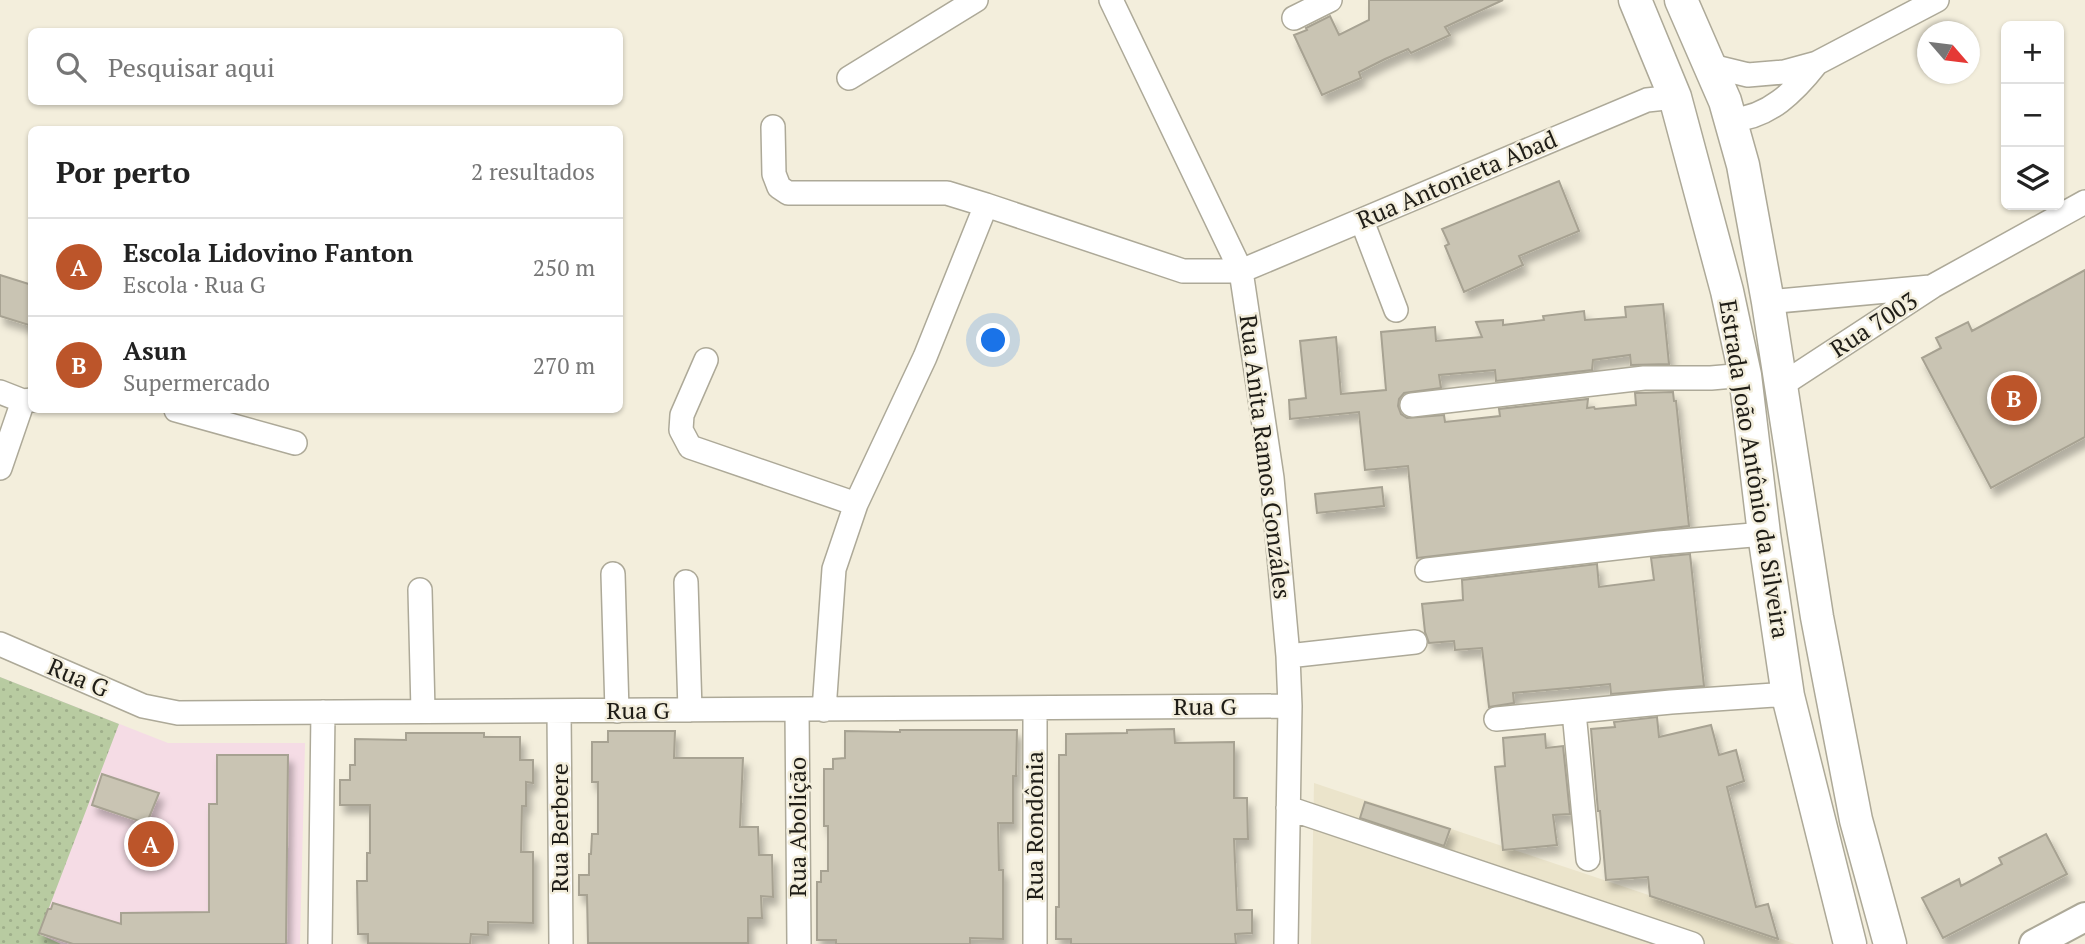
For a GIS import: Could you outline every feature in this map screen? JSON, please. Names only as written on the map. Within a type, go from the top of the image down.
[{"type":"main road","name":"Estrada João Antônio da Silveira","points":[[1636,0],[1675,97],[1727,291],[1745,375],[1763,534],[1788,696],[1850,944]]},
{"type":"main road","name":"Estrada João Antônio da Silveira","points":[[1681,0],[1711,66],[1731,120],[1743,164],[1768,302],[1817,617],[1856,820],[1890,944]]},
{"type":"main road","points":[[1654,46],[1700,97],[1731,120]]},
{"type":"street","points":[[849,78],[976,0]]},
{"type":"street","name":"Rua Anita Ramos Gonzáles","points":[[1111,0],[1241,271],[1272,478],[1289,656],[1286,944]]},
{"type":"street","points":[[1294,18],[1331,0]]},
{"type":"street","points":[[1711,66],[1757,75],[1784,72],[1817,63],[1937,0]]},
{"type":"street","points":[[1731,120],[1755,117],[1768,109],[1798,87],[1817,63]]},
{"type":"street","name":"Rua Antonieta Abad","points":[[1241,271],[1647,100],[1675,97]]},
{"type":"street","points":[[773,127],[774,174],[779,187],[788,193],[947,193],[1183,271],[1241,271]]},
{"type":"street","points":[[1933,286],[2085,202]]},
{"type":"street","points":[[824,710],[834,569],[856,504],[925,357],[986,205]]},
{"type":"street","points":[[1362,220],[1396,310]]},
{"type":"street","name":"Rua 7003","points":[[1768,302],[1933,286]]},
{"type":"street","name":"Rua 7003","points":[[1780,386],[1933,286]]},
{"type":"street","points":[[706,360],[682,415],[681,430],[690,447],[856,504]]},
{"type":"street","points":[[1412,405],[1644,378],[1745,375]]},
{"type":"street","points":[[0,393],[27,400],[0,468]]},
{"type":"street","points":[[187,413],[295,443]]},
{"type":"street","points":[[1427,570],[1659,543],[1763,534]]},
{"type":"street","points":[[613,574],[617,711]]},
{"type":"street","points":[[686,582],[690,710]]},
{"type":"street","points":[[420,590],[423,711]]},
{"type":"street","points":[[1289,656],[1415,642]]},
{"type":"street","name":"Rua G","points":[[0,644],[143,706],[177,713],[1290,706]]},
{"type":"street","points":[[1496,719],[1671,702],[1788,696]]},
{"type":"street","name":"Rua Rondônia","points":[[1035,708],[1035,944]]},
{"type":"street","name":"Rua Abolição","points":[[797,710],[799,944]]},
{"type":"street","name":"Rua Berbere","points":[[559,711],[561,944]]},
{"type":"street","points":[[320,944],[323,712]]},
{"type":"street","points":[[1574,712],[1588,859]]},
{"type":"street","points":[[1288,808],[1692,944]]},
{"type":"street","points":[[2034,944],[2085,917]]},
{"type":"shaded area","points":[[0,677],[168,743],[305,743],[300,944],[0,944]]},
{"type":"shaded area","points":[[1314,783],[1795,944],[1311,944]]},
{"type":"green space","points":[[0,677],[119,724],[39,934],[61,944],[0,944]]},
{"type":"building","points":[[1369,0],[1503,0],[1445,27],[1450,35],[1411,53],[1408,49],[1385,59],[1359,72],[1361,78],[1322,95],[1294,35],[1330,16],[1339,35],[1369,20]]},
{"type":"building","points":[[1559,181],[1579,231],[1519,256],[1523,265],[1464,292],[1445,246],[1449,244],[1442,229]]},
{"type":"building","points":[[2085,270],[2085,437],[1991,488],[1922,358],[1941,348],[1936,338],[1968,322],[1972,331]]},
{"type":"building","points":[[0,275],[28,284],[28,325],[0,316]]},
{"type":"building","points":[[1663,304],[1669,364],[1631,365],[1630,355],[1593,360],[1592,370],[1496,381],[1495,370],[1439,375],[1441,388],[1404,393],[1398,406],[1401,414],[1407,418],[1444,415],[1445,422],[1500,416],[1499,409],[1588,399],[1587,408],[1595,409],[1636,405],[1635,393],[1673,392],[1689,526],[1417,558],[1408,466],[1365,470],[1359,412],[1290,419],[1289,400],[1306,398],[1300,341],[1336,337],[1341,394],[1386,390],[1381,332],[1435,327],[1436,341],[1482,337],[1476,322],[1503,320],[1503,325],[1584,311],[1585,320],[1626,317],[1625,307]]},
{"type":"building","points":[[1382,487],[1384,506],[1317,513],[1315,494]]},
{"type":"building","points":[[1690,554],[1704,686],[1611,694],[1610,684],[1513,693],[1514,703],[1489,707],[1482,648],[1455,650],[1454,641],[1429,643],[1425,632],[1422,604],[1463,600],[1462,580],[1597,564],[1599,587],[1654,580],[1651,558]]},
{"type":"building","points":[[1657,717],[1659,737],[1711,725],[1719,755],[1736,750],[1744,781],[1727,787],[1756,907],[1768,904],[1778,939],[1650,896],[1648,877],[1606,880],[1591,729],[1615,727],[1614,722]]},
{"type":"building","points":[[1174,729],[1175,743],[1234,742],[1234,798],[1247,798],[1248,839],[1234,839],[1237,910],[1252,910],[1252,933],[1235,934],[1236,944],[1071,944],[1071,939],[1056,939],[1056,907],[1059,907],[1059,755],[1066,755],[1066,734]]},
{"type":"building","points":[[1017,730],[1013,823],[998,823],[999,870],[1003,870],[1003,939],[970,938],[970,944],[836,944],[836,940],[817,940],[817,882],[821,882],[821,871],[828,871],[828,826],[824,826],[824,769],[833,769],[833,759],[845,758],[845,731]]},
{"type":"building","points":[[608,731],[675,731],[674,758],[743,758],[740,827],[758,827],[759,855],[772,855],[773,897],[761,896],[762,918],[748,918],[748,943],[588,943],[587,895],[579,895],[579,875],[589,875],[592,834],[598,834],[598,782],[592,782],[592,742],[608,742]]},
{"type":"building","points":[[406,733],[484,733],[484,737],[520,737],[520,760],[533,760],[533,783],[526,782],[526,806],[522,806],[521,852],[533,852],[533,923],[488,922],[488,935],[471,934],[470,944],[368,943],[368,934],[358,934],[357,881],[367,881],[370,805],[340,805],[340,780],[350,780],[350,765],[355,765],[355,739],[406,740]]},
{"type":"building","points":[[1545,734],[1546,748],[1563,746],[1570,814],[1553,815],[1557,845],[1503,850],[1495,767],[1505,766],[1503,738]]},
{"type":"building","points":[[217,755],[288,755],[286,944],[73,944],[39,933],[53,903],[121,924],[121,913],[209,912],[209,804],[217,804]]},
{"type":"building","points":[[102,774],[159,793],[145,823],[92,805]]},
{"type":"building","points":[[1365,802],[1450,829],[1444,846],[1360,818]]},
{"type":"building","points":[[2046,834],[2067,874],[1943,938],[1922,898],[1959,879],[1961,886],[2002,864],[1999,858]]},
{"type":"place","name":"Asun","points":[[2014,398]]},
{"type":"place","name":"Escola Lidovino Fanton","points":[[151,844]]}]
